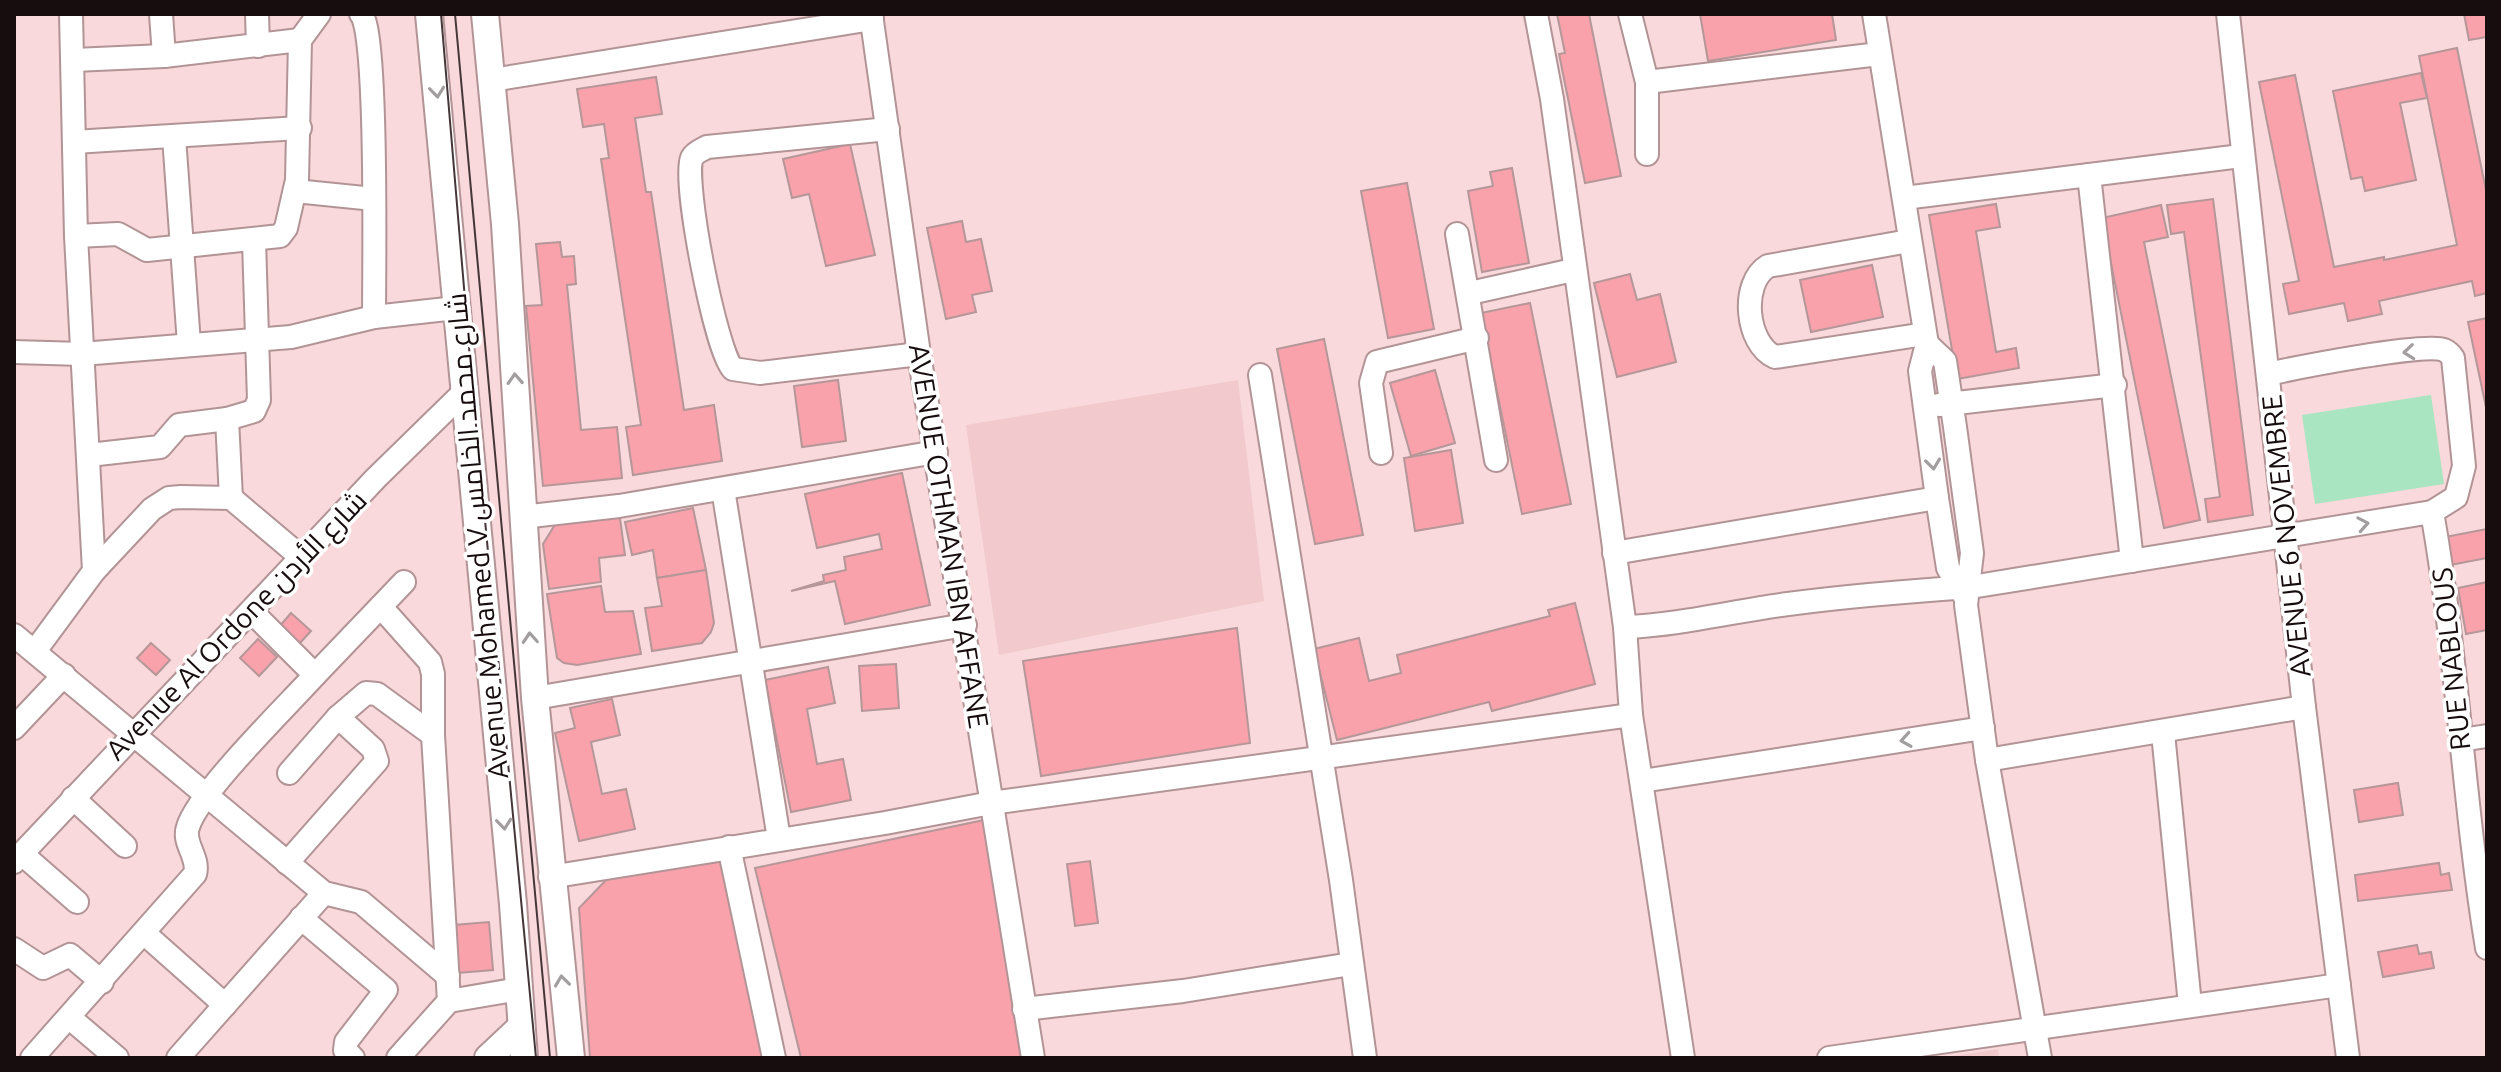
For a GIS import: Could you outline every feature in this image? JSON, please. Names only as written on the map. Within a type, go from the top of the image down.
[{"type":"main road","name":"Avenue Mohamed V شارع محمد الخامس","points":[[429,14],[524,1058]]},
{"type":"main road","name":"Avenue Mohamed V شارع محمد الخامس","points":[[485,14],[505,224],[535,698],[550,877],[571,1058]]},
{"type":"main road","points":[[488,1058],[521,1027]]},
{"type":"street","points":[[71,14],[76,236],[94,571]]},
{"type":"street","points":[[161,14],[164,56]]},
{"type":"street","points":[[257,14],[258,46]]},
{"type":"street","points":[[76,236],[118,234],[147,250],[182,244],[254,241],[283,233],[295,191],[300,128],[300,40],[319,14]]},
{"type":"street","points":[[361,14],[368,24],[374,199],[374,317]]},
{"type":"street","points":[[1536,14],[1552,99],[1573,270],[1625,627],[1631,715],[1683,1058]]},
{"type":"street","points":[[1630,14],[1647,82],[1647,154]]},
{"type":"street","points":[[1874,14],[1926,339],[1920,371],[1937,498],[1948,568],[1964,591]]},
{"type":"street","name":"AVENUE 6 NOVEMBRE","points":[[2228,14],[2241,156],[2304,707],[2348,1058]]},
{"type":"street","points":[[492,80],[872,17]]},
{"type":"street","name":"AVENUE OTHMAN IBN AFFANE","points":[[872,17],[919,354],[1033,1058]]},
{"type":"street","points":[[74,60],[164,56],[300,40]]},
{"type":"street","points":[[1647,82],[1879,54]]},
{"type":"street","points":[[74,142],[300,128]]},
{"type":"street","points":[[888,129],[707,147],[696,153],[691,162],[692,200],[719,341],[733,369],[760,373],[919,354]]},
{"type":"street","points":[[174,137],[189,344]]},
{"type":"street","points":[[1904,198],[2241,156]]},
{"type":"street","points":[[2089,175],[2115,385],[2132,561]]},
{"type":"street","points":[[295,191],[374,199]]},
{"type":"street","points":[[1457,234],[1470,293],[1496,460]]},
{"type":"street","points":[[89,455],[160,447],[179,425],[227,419],[254,411],[257,406],[254,241]]},
{"type":"street","points":[[1909,241],[1786,261],[1763,268],[1752,287],[1753,326],[1762,349],[1775,357],[1926,339]]},
{"type":"street","points":[[1470,293],[1573,270]]},
{"type":"street","points":[[14,352],[82,354],[291,337],[374,317],[456,308]]},
{"type":"street","points":[[1381,453],[1371,383],[1377,362],[1477,338]]},
{"type":"street","points":[[1926,339],[1945,361],[1971,541],[1964,591],[1987,760],[2040,1058]]},
{"type":"street","points":[[1625,627],[1660,626],[1787,604],[1964,591],[2432,512],[2456,497],[2463,478],[2453,358],[2448,352],[2439,349],[2407,352],[2268,374]]},
{"type":"street","points":[[1260,375],[1365,1058]]},
{"type":"street","points":[[1926,406],[2115,385]]},
{"type":"street","name":"Avenue Al Ordone شارع الأردن","points":[[18,858],[301,557],[463,393]]},
{"type":"street","points":[[227,419],[231,498]]},
{"type":"street","points":[[522,517],[723,489],[936,452]]},
{"type":"street","points":[[723,489],[779,839]]},
{"type":"street","points":[[35,651],[94,571],[161,502],[181,497],[231,498],[301,557]]},
{"type":"street","points":[[1614,553],[1937,498]]},
{"type":"street","name":"RUE NABLOUS","points":[[2432,512],[2452,638],[2461,740],[2481,858],[2487,948]]},
{"type":"street","points":[[32,1058],[195,874],[196,864],[186,833],[206,797],[315,675],[404,582]]},
{"type":"street","points":[[381,607],[432,667],[433,735],[449,1001]]},
{"type":"street","points":[[251,611],[315,675]]},
{"type":"street","points":[[535,698],[752,664],[965,625]]},
{"type":"street","points":[[14,635],[324,893],[361,902],[448,976]]},
{"type":"street","points":[[14,728],[64,675]]},
{"type":"street","points":[[289,773],[338,717],[360,696],[372,692],[433,735]]},
{"type":"street","points":[[1987,760],[2304,707]]},
{"type":"street","points":[[550,877],[991,803],[1320,755],[1631,715]]},
{"type":"street","points":[[287,863],[377,761],[373,749],[338,717]]},
{"type":"street","points":[[1642,781],[1983,728]]},
{"type":"street","points":[[2163,733],[2190,1005]]},
{"type":"street","points":[[2461,740],[2487,736]]},
{"type":"street","points":[[73,798],[125,846]]},
{"type":"street","points":[[729,847],[774,1058]]},
{"type":"street","points":[[18,858],[77,902]]},
{"type":"street","points":[[178,1058],[324,893]]},
{"type":"street","points":[[301,918],[386,990],[346,1042],[345,1050],[353,1058]]},
{"type":"street","points":[[145,934],[225,1005]]},
{"type":"street","points":[[14,949],[43,968],[70,955],[102,982]]},
{"type":"street","points":[[1024,1009],[1183,991],[1351,964]]},
{"type":"street","points":[[1829,1058],[2339,985]]},
{"type":"street","points":[[398,1058],[449,1001],[519,989]]},
{"type":"street","points":[[70,1018],[117,1058]]},
{"type":"shaded area","points":[[1238,380],[1264,601],[999,655],[966,425]]},
{"type":"shaded area","points":[[1998,1049],[1999,1058],[1942,1058]]},
{"type":"green space","points":[[2431,395],[2444,484],[2315,504],[2302,415]]},
{"type":"building","points":[[1557,14],[1589,14],[1621,176],[1585,183],[1559,54],[1565,53]]},
{"type":"building","points":[[1700,14],[1832,14],[1836,40],[1708,61]]},
{"type":"building","points":[[2464,14],[2487,14],[2487,37],[2469,40]]},
{"type":"building","points":[[2457,48],[2487,195],[2487,293],[2475,296],[2472,281],[2379,301],[2382,314],[2348,321],[2344,303],[2289,314],[2283,284],[2299,281],[2259,82],[2295,75],[2334,267],[2384,257],[2384,260],[2457,245],[2419,56]]},
{"type":"building","points":[[2421,73],[2427,98],[2400,103],[2416,180],[2365,191],[2362,177],[2351,179],[2333,91]]},
{"type":"building","points":[[656,77],[662,114],[635,118],[646,192],[651,192],[684,410],[714,405],[722,461],[633,475],[626,427],[641,425],[601,159],[609,158],[604,124],[583,127],[577,89]]},
{"type":"building","points":[[850,144],[875,255],[826,266],[809,194],[792,198],[783,159]]},
{"type":"building","points":[[1512,168],[1529,263],[1482,272],[1468,191],[1493,186],[1490,172]]},
{"type":"building","points":[[1407,183],[1434,329],[1388,338],[1361,191]]},
{"type":"building","points":[[2213,199],[2253,515],[2208,522],[2205,499],[2220,497],[2184,232],[2171,234],[2167,205]]},
{"type":"building","points":[[1996,204],[2000,227],[1976,231],[1996,352],[2016,348],[2019,368],[1957,379],[1929,215]]},
{"type":"building","points":[[2161,205],[2168,237],[2144,242],[2200,520],[2164,528],[2102,218]]},
{"type":"building","points":[[962,221],[966,242],[981,239],[992,291],[972,295],[976,312],[946,319],[927,228]]},
{"type":"building","points":[[560,242],[562,257],[574,256],[576,284],[567,285],[581,430],[617,427],[622,478],[543,486],[526,306],[542,305],[536,244]]},
{"type":"building","points":[[1872,265],[1883,317],[1811,332],[1800,280]]},
{"type":"building","points":[[1630,274],[1637,300],[1660,294],[1676,362],[1617,377],[1594,283]]},
{"type":"building","points":[[1530,303],[1571,504],[1522,514],[1481,313]]},
{"type":"building","points":[[2487,318],[2487,412],[2468,322]]},
{"type":"building","points":[[1324,339],[1363,535],[1315,544],[1277,349]]},
{"type":"building","points":[[1435,370],[1455,443],[1411,456],[1390,383]]},
{"type":"building","points":[[838,380],[846,441],[802,447],[794,386]]},
{"type":"building","points":[[1451,450],[1463,523],[1415,531],[1404,458]]},
{"type":"building","points":[[902,473],[930,605],[845,624],[835,581],[791,591],[824,581],[823,575],[846,570],[844,557],[882,549],[879,534],[817,548],[805,494]]},
{"type":"building","points":[[693,508],[706,570],[657,578],[653,550],[632,555],[625,522]]},
{"type":"building","points":[[619,511],[625,555],[599,558],[601,582],[549,589],[543,544],[556,523]]},
{"type":"building","points":[[2487,529],[2487,558],[2450,565],[2445,537]]},
{"type":"building","points":[[706,570],[714,623],[711,632],[702,643],[652,651],[645,608],[662,606],[657,578]]},
{"type":"building","points":[[2487,582],[2487,630],[2466,634],[2458,588]]},
{"type":"building","points":[[601,586],[605,612],[633,611],[641,654],[577,665],[564,663],[557,658],[547,594]]},
{"type":"building","points":[[1575,603],[1595,684],[1492,711],[1489,702],[1337,740],[1314,649],[1359,638],[1369,681],[1401,673],[1397,655],[1550,616],[1548,610]]},
{"type":"building","points":[[291,613],[311,631],[299,644],[279,627]]},
{"type":"building","points":[[1237,628],[1250,743],[1041,776],[1023,661]]},
{"type":"building","points":[[258,639],[277,657],[259,676],[240,658]]},
{"type":"building","points":[[151,643],[170,660],[156,675],[137,658]]},
{"type":"building","points":[[896,664],[899,708],[862,711],[859,666]]},
{"type":"building","points":[[828,667],[835,703],[807,709],[817,764],[843,759],[851,800],[791,812],[765,680]]},
{"type":"building","points":[[612,699],[620,735],[591,742],[602,794],[626,789],[635,829],[579,841],[555,733],[575,728],[570,708]]},
{"type":"building","points":[[2398,783],[2403,815],[2359,822],[2354,790]]},
{"type":"building","points":[[984,820],[1021,1058],[801,1058],[755,868]]},
{"type":"building","points":[[724,861],[765,1058],[590,1058],[579,908],[608,878]]},
{"type":"building","points":[[1090,861],[1098,923],[1075,926],[1067,864]]},
{"type":"building","points":[[2439,863],[2441,875],[2449,873],[2452,890],[2358,901],[2355,875]]},
{"type":"building","points":[[489,922],[493,970],[458,973],[454,925]]},
{"type":"building","points":[[2417,945],[2419,954],[2431,952],[2434,968],[2383,977],[2378,952]]},
{"type":"tram line","points":[[441,14],[472,383],[536,1058]]},
{"type":"tram line","points":[[455,14],[550,1058]]}]
